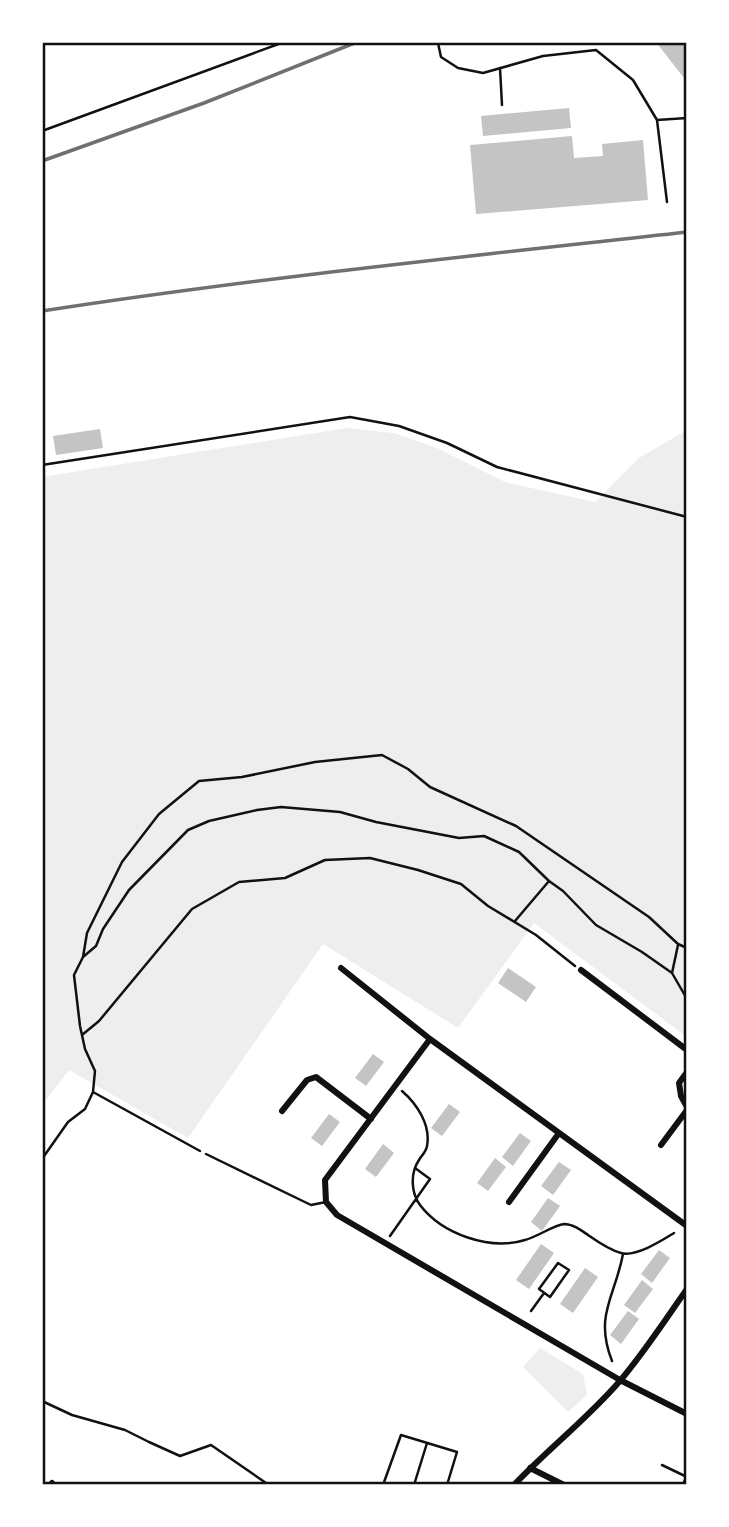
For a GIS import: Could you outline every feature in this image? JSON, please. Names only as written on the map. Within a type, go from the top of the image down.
[{"type":"street","points":[[341,968],[430,1039],[687,1226]]},
{"type":"street","points":[[581,970],[687,1050]]},
{"type":"street","points":[[430,1039],[325,1180],[326,1202],[337,1214],[386,1243],[620,1380],[687,1414]]},
{"type":"street","points":[[661,1144],[687,1109],[679,1083],[687,1072]]},
{"type":"street","points":[[282,1111],[307,1080],[316,1077],[371,1119]]},
{"type":"street","points":[[509,1202],[559,1133]]},
{"type":"street","points":[[514,1485],[580,1424],[620,1380],[687,1289]]},
{"type":"street","points":[[530,1468],[559,1484]]},
{"type":"lane","points":[[42,131],[284,42]]},
{"type":"lane","points":[[439,42],[441,57],[458,68],[483,73],[543,56],[596,50],[633,80],[657,120],[667,202]]},
{"type":"lane","points":[[500,68],[502,105]]},
{"type":"lane","points":[[657,120],[687,118]]},
{"type":"lane","points":[[42,465],[350,416],[399,426],[447,443],[497,467],[687,517]]},
{"type":"lane","points":[[206,1154],[312,1205],[326,1202]]},
{"type":"lane","points":[[383,1485],[401,1435],[457,1451],[447,1485]]},
{"type":"lane","points":[[414,1485],[427,1443]]},
{"type":"lane","points":[[662,1465],[687,1477],[683,1485]]},
{"type":"path","points":[[42,1159],[68,1122],[85,1109],[93,1092],[95,1071],[85,1049],[74,975],[83,957],[88,933],[122,862],[159,814],[199,781],[242,777],[315,762],[382,755],[408,769],[430,787],[516,826],[649,917],[678,944],[687,948]]},
{"type":"path","points":[[83,957],[96,946],[103,929],[129,890],[188,830],[209,821],[281,807],[340,812],[459,838],[484,835],[519,852],[596,925],[642,951],[672,973],[687,999]]},
{"type":"path","points":[[82,1035],[99,1021],[192,909],[239,883],[285,878],[325,860],[370,858],[461,884],[488,906],[536,935],[581,970]]},
{"type":"path","points":[[514,922],[549,881]]},
{"type":"path","points":[[672,973],[678,944]]},
{"type":"path","points":[[93,1092],[206,1154]]},
{"type":"path","points":[[386,1243],[430,1179],[415,1168]]},
{"type":"path","points":[[612,1361],[606,1345],[604,1326],[607,1306],[620,1271],[623,1254]]},
{"type":"path","points":[[558,1263],[569,1270],[550,1297],[544,1293],[539,1289],[558,1263]]},
{"type":"path","points":[[531,1311],[544,1293]]},
{"type":"path","points":[[42,1401],[72,1415],[125,1430],[180,1456],[211,1446],[269,1485]]},
{"type":"shaded area","points":[[347,428],[394,433],[437,448],[505,482],[595,502],[639,458],[687,430],[687,1037],[534,923],[458,1028],[323,944],[188,1138],[69,1070],[42,1105],[42,477]]},
{"type":"shaded area","points":[[540,1348],[583,1374],[587,1395],[568,1412],[523,1367]]},
{"type":"building","points":[[656,42],[687,42],[687,82]]},
{"type":"building","points":[[569,108],[571,128],[483,136],[481,116]]},
{"type":"building","points":[[572,136],[574,158],[603,156],[602,144],[643,140],[648,200],[476,214],[470,145]]},
{"type":"building","points":[[100,429],[103,448],[56,455],[53,436]]},
{"type":"building","points":[[508,968],[536,987],[526,1002],[498,983]]},
{"type":"building","points":[[373,1054],[384,1062],[366,1086],[355,1078]]},
{"type":"building","points":[[449,1104],[460,1112],[442,1136],[431,1128]]},
{"type":"building","points":[[329,1114],[340,1122],[322,1146],[311,1138]]},
{"type":"building","points":[[520,1133],[531,1141],[513,1166],[502,1157]]},
{"type":"building","points":[[383,1144],[394,1153],[376,1177],[365,1169]]},
{"type":"building","points":[[495,1158],[506,1167],[488,1191],[477,1183]]},
{"type":"building","points":[[559,1162],[571,1170],[553,1195],[541,1186]]},
{"type":"building","points":[[548,1198],[560,1206],[542,1231],[531,1222]]},
{"type":"building","points":[[541,1244],[554,1253],[529,1289],[516,1280]]},
{"type":"building","points":[[659,1250],[670,1258],[652,1283],[641,1274]]},
{"type":"building","points":[[585,1268],[598,1277],[573,1313],[560,1304]]},
{"type":"building","points":[[642,1280],[653,1289],[635,1313],[624,1305]]},
{"type":"building","points":[[628,1311],[639,1319],[621,1344],[610,1335]]},
{"type":"railway","points":[[42,161],[204,103],[357,42]]},
{"type":"railway","points":[[42,311],[283,278],[687,232]]}]
